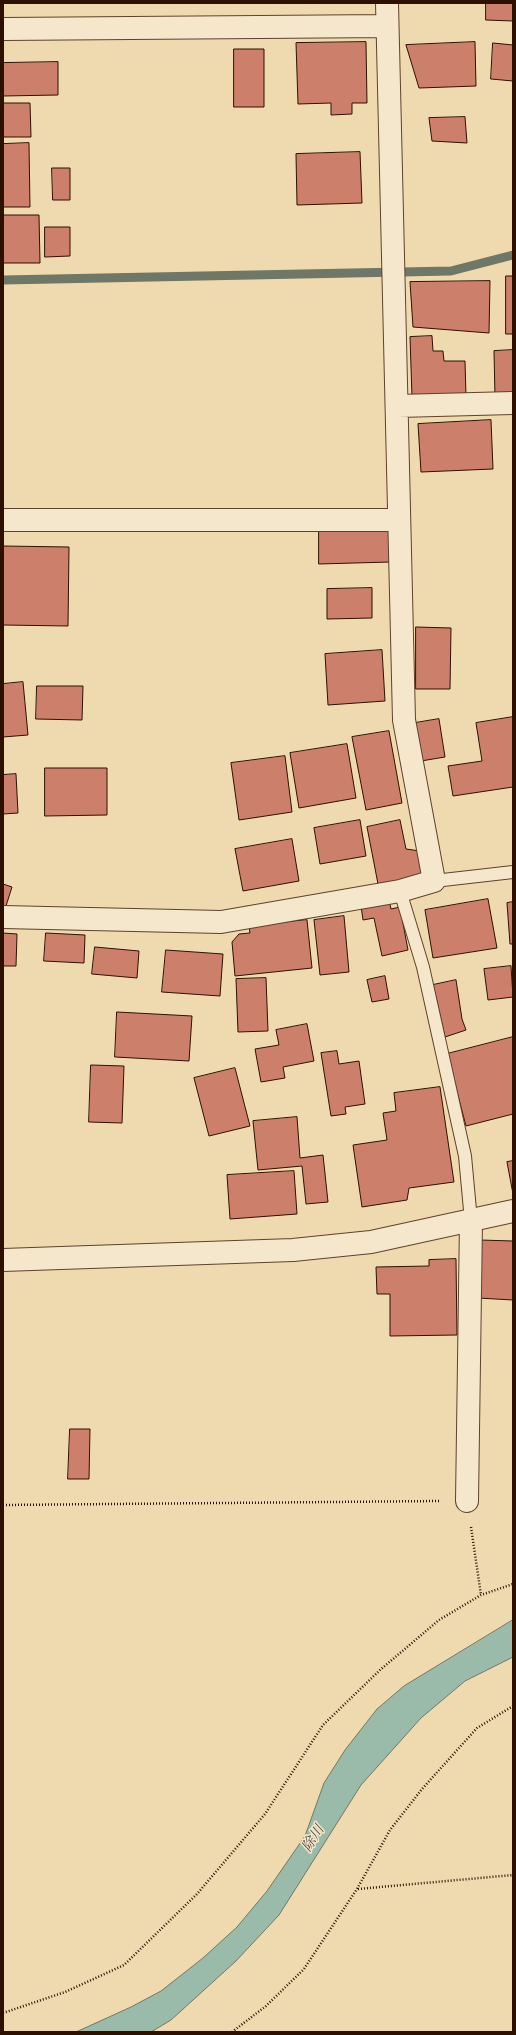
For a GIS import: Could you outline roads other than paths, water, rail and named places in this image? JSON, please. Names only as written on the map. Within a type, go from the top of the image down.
[{"type":"street","points":[[3,917],[221,922],[400,891],[434,881],[404,720],[398,406],[386,3]]},
{"type":"street","points":[[3,29],[387,26]]},
{"type":"street","points":[[398,406],[513,403]]},
{"type":"street","points":[[3,520],[399,520]]},
{"type":"street","points":[[3,1260],[293,1250],[371,1242],[471,1222],[513,1211]]},
{"type":"street","points":[[468,1501],[471,1222]]},
{"type":"lane","points":[[434,881],[513,872]]},
{"type":"lane","points":[[400,891],[423,967],[465,1156],[471,1222]]},
{"type":"water","name":"除川","points":[[513,1620],[513,1657],[465,1681],[421,1718],[361,1785],[279,1915],[236,1961],[171,2020],[151,2032],[76,2032],[131,2007],[161,1991],[203,1958],[237,1927],[267,1891],[305,1836],[324,1783],[345,1750],[377,1709],[404,1686]]},
{"type":"waterway","points":[[3,280],[451,271],[513,255]]}]
